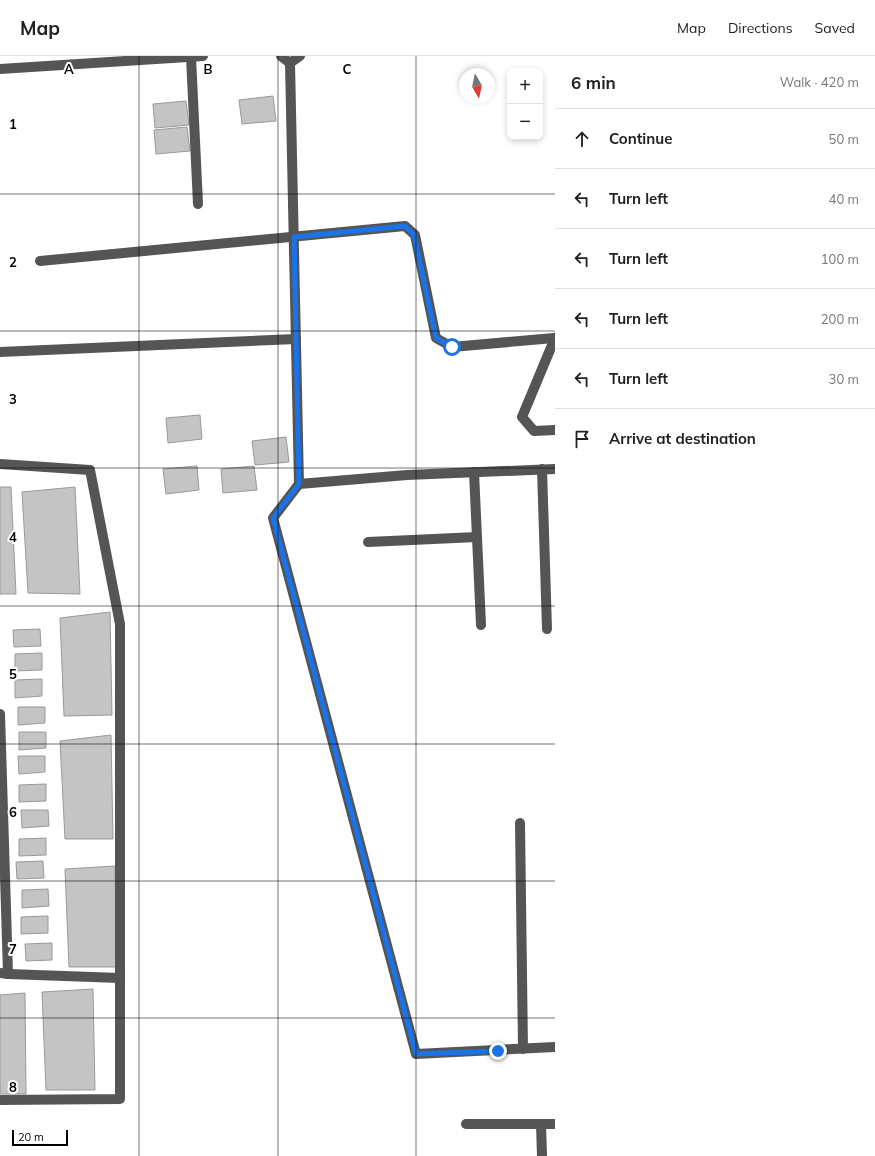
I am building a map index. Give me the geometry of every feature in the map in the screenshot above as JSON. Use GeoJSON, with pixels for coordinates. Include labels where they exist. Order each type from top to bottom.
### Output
{"type":"FeatureCollection","features":[{"type":"Feature","properties":{"kind":"street"},"geometry":{"type":"LineString","coordinates":[[0,69],[203,56]]}},
{"type":"Feature","properties":{"kind":"street"},"geometry":{"type":"LineString","coordinates":[[281,56],[290,62]]}},
{"type":"Feature","properties":{"kind":"street"},"geometry":{"type":"LineString","coordinates":[[290,62],[300,56]]}},
{"type":"Feature","properties":{"kind":"street"},"geometry":{"type":"LineString","coordinates":[[192,57],[198,204]]}},
{"type":"Feature","properties":{"kind":"street"},"geometry":{"type":"LineString","coordinates":[[290,62],[299,484],[273,518],[416,1054],[555,1047]]}},
{"type":"Feature","properties":{"kind":"street"},"geometry":{"type":"LineString","coordinates":[[40,261],[405,226],[414,235],[436,338],[452,347],[554,338],[522,417],[534,431],[555,430]]}},
{"type":"Feature","properties":{"kind":"street"},"geometry":{"type":"LineString","coordinates":[[0,352],[296,339]]}},
{"type":"Feature","properties":{"kind":"street"},"geometry":{"type":"LineString","coordinates":[[0,464],[90,470],[120,624],[120,1099],[0,1100]]}},
{"type":"Feature","properties":{"kind":"street"},"geometry":{"type":"LineString","coordinates":[[542,469],[547,630]]}},
{"type":"Feature","properties":{"kind":"street"},"geometry":{"type":"LineString","coordinates":[[299,484],[407,475],[555,469]]}},
{"type":"Feature","properties":{"kind":"street"},"geometry":{"type":"LineString","coordinates":[[474,472],[481,625]]}},
{"type":"Feature","properties":{"kind":"street"},"geometry":{"type":"LineString","coordinates":[[368,542],[477,537]]}},
{"type":"Feature","properties":{"kind":"street"},"geometry":{"type":"LineString","coordinates":[[0,714],[4,974],[120,978]]}},
{"type":"Feature","properties":{"kind":"street"},"geometry":{"type":"LineString","coordinates":[[520,823],[523,1049]]}},
{"type":"Feature","properties":{"kind":"street"},"geometry":{"type":"LineString","coordinates":[[466,1124],[555,1124]]}},
{"type":"Feature","properties":{"kind":"street"},"geometry":{"type":"LineString","coordinates":[[541,1124],[542,1156]]}},
{"type":"Feature","properties":{"kind":"building"},"geometry":{"type":"Polygon","coordinates":[[[273,96],[276,121],[242,124],[239,100],[273,96]]]}},
{"type":"Feature","properties":{"kind":"building"},"geometry":{"type":"Polygon","coordinates":[[[186,101],[189,125],[155,128],[153,104],[186,101]]]}},
{"type":"Feature","properties":{"kind":"building"},"geometry":{"type":"Polygon","coordinates":[[[187,127],[190,151],[156,154],[154,130],[187,127]]]}},
{"type":"Feature","properties":{"kind":"building"},"geometry":{"type":"Polygon","coordinates":[[[200,415],[202,439],[168,443],[166,418],[200,415]]]}},
{"type":"Feature","properties":{"kind":"building"},"geometry":{"type":"Polygon","coordinates":[[[286,437],[289,462],[255,465],[252,441],[286,437]]]}},
{"type":"Feature","properties":{"kind":"building"},"geometry":{"type":"Polygon","coordinates":[[[197,466],[199,490],[166,494],[163,469],[197,466]]]}},
{"type":"Feature","properties":{"kind":"building"},"geometry":{"type":"Polygon","coordinates":[[[254,466],[257,490],[223,493],[221,469],[254,466]]]}},
{"type":"Feature","properties":{"kind":"building"},"geometry":{"type":"Polygon","coordinates":[[[0,487],[11,487],[16,594],[0,594],[0,487]]]}},
{"type":"Feature","properties":{"kind":"building"},"geometry":{"type":"Polygon","coordinates":[[[75,487],[80,594],[28,593],[22,492],[75,487]]]}},
{"type":"Feature","properties":{"kind":"building"},"geometry":{"type":"Polygon","coordinates":[[[110,612],[112,715],[64,716],[60,618],[110,612]]]}},
{"type":"Feature","properties":{"kind":"building"},"geometry":{"type":"Polygon","coordinates":[[[40,629],[41,646],[14,647],[13,630],[40,629]]]}},
{"type":"Feature","properties":{"kind":"building"},"geometry":{"type":"Polygon","coordinates":[[[42,653],[42,670],[15,671],[15,654],[42,653]]]}},
{"type":"Feature","properties":{"kind":"building"},"geometry":{"type":"Polygon","coordinates":[[[42,679],[42,696],[15,698],[15,680],[42,679]]]}},
{"type":"Feature","properties":{"kind":"building"},"geometry":{"type":"Polygon","coordinates":[[[18,707],[45,707],[45,723],[18,725],[18,707]]]}},
{"type":"Feature","properties":{"kind":"building"},"geometry":{"type":"Polygon","coordinates":[[[19,732],[46,732],[46,748],[19,750],[19,732]]]}},
{"type":"Feature","properties":{"kind":"building"},"geometry":{"type":"Polygon","coordinates":[[[111,735],[113,839],[65,839],[60,741],[111,735]]]}},
{"type":"Feature","properties":{"kind":"building"},"geometry":{"type":"Polygon","coordinates":[[[18,756],[45,756],[45,772],[19,774],[18,756]]]}},
{"type":"Feature","properties":{"kind":"building"},"geometry":{"type":"Polygon","coordinates":[[[46,784],[46,801],[19,802],[19,785],[46,784]]]}},
{"type":"Feature","properties":{"kind":"building"},"geometry":{"type":"Polygon","coordinates":[[[21,810],[48,810],[49,826],[22,828],[21,810]]]}},
{"type":"Feature","properties":{"kind":"building"},"geometry":{"type":"Polygon","coordinates":[[[46,838],[46,855],[19,856],[19,839],[46,838]]]}},
{"type":"Feature","properties":{"kind":"building"},"geometry":{"type":"Polygon","coordinates":[[[43,861],[44,878],[17,879],[16,862],[43,861]]]}},
{"type":"Feature","properties":{"kind":"building"},"geometry":{"type":"Polygon","coordinates":[[[115,866],[117,967],[69,967],[65,869],[115,866]]]}},
{"type":"Feature","properties":{"kind":"building"},"geometry":{"type":"Polygon","coordinates":[[[48,889],[49,906],[22,908],[22,890],[48,889]]]}},
{"type":"Feature","properties":{"kind":"building"},"geometry":{"type":"Polygon","coordinates":[[[48,916],[48,933],[21,934],[21,917],[48,916]]]}},
{"type":"Feature","properties":{"kind":"building"},"geometry":{"type":"Polygon","coordinates":[[[52,943],[52,960],[26,961],[25,944],[52,943]]]}},
{"type":"Feature","properties":{"kind":"building"},"geometry":{"type":"Polygon","coordinates":[[[93,989],[95,1090],[46,1090],[42,992],[93,989]]]}},
{"type":"Feature","properties":{"kind":"building"},"geometry":{"type":"Polygon","coordinates":[[[25,993],[26,1094],[0,1094],[0,995],[25,993]]]}},
{"type":"Feature","properties":{"kind":"route"},"geometry":{"type":"LineString","coordinates":[[452,347],[436,338],[414,235],[405,226],[294,237],[299,484],[273,518],[416,1054],[498,1051]]}}]}
